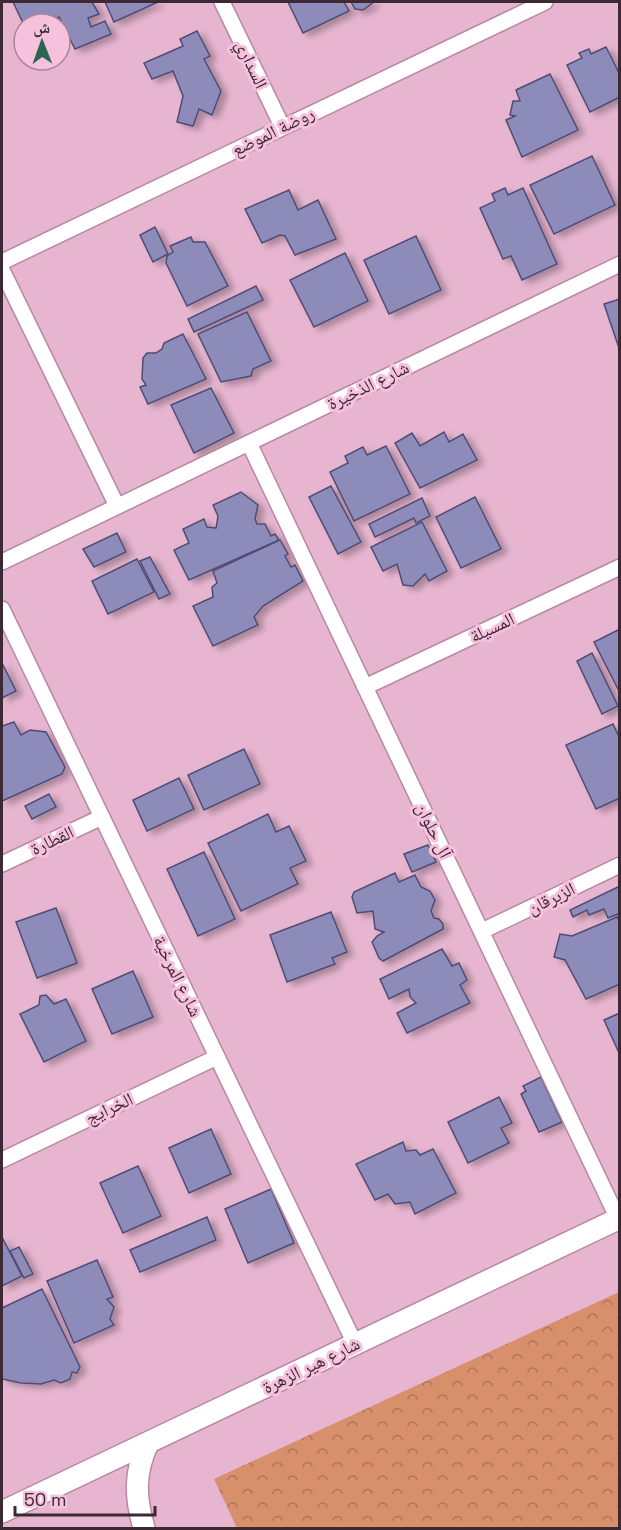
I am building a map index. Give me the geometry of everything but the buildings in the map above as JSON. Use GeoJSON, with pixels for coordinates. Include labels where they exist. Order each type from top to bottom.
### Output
{"type":"FeatureCollection","features":[{"type":"Feature","properties":{"kind":"street","name":"السداري"},"geometry":{"type":"LineString","coordinates":[[222,2],[282,126]]}},
{"type":"Feature","properties":{"kind":"street","name":"روضة الموضع"},"geometry":{"type":"LineString","coordinates":[[2,262],[545,2]]}},
{"type":"Feature","properties":{"kind":"street","name":"شارع الذخيرة"},"geometry":{"type":"LineString","coordinates":[[2,562],[620,264]]}},
{"type":"Feature","properties":{"kind":"street"},"geometry":{"type":"LineString","coordinates":[[2,270],[117,506]]}},
{"type":"Feature","properties":{"kind":"street","name":"آل حلوان"},"geometry":{"type":"LineString","coordinates":[[249,443],[619,1218]]}},
{"type":"Feature","properties":{"kind":"street","name":"المسيلة"},"geometry":{"type":"LineString","coordinates":[[365,687],[620,567]]}},
{"type":"Feature","properties":{"kind":"street","name":"شارع المرخية"},"geometry":{"type":"LineString","coordinates":[[2,609],[355,1344]]}},
{"type":"Feature","properties":{"kind":"street","name":"القطارة"},"geometry":{"type":"LineString","coordinates":[[2,864],[102,817]]}},
{"type":"Feature","properties":{"kind":"street","name":"الزبرقان"},"geometry":{"type":"LineString","coordinates":[[482,931],[620,865]]}},
{"type":"Feature","properties":{"kind":"street","name":"الخرايج"},"geometry":{"type":"LineString","coordinates":[[2,1160],[217,1057]]}},
{"type":"Feature","properties":{"kind":"street","name":"شارع هير الزهرة"},"geometry":{"type":"LineString","coordinates":[[2,1512],[619,1218]]}},
{"type":"Feature","properties":{"kind":"street"},"geometry":{"type":"LineString","coordinates":[[144,1528],[136,1497],[136,1481],[140,1461],[148,1443]]}},
{"type":"Feature","properties":{"kind":"street"},"geometry":{"type":"LineString","coordinates":[[108,1461],[122,1477],[135,1528]]}},
{"type":"Feature","properties":{"kind":"green space"},"geometry":{"type":"Polygon","coordinates":[[[619,1292],[619,1528],[237,1528],[214,1479],[619,1292]]]}}]}
